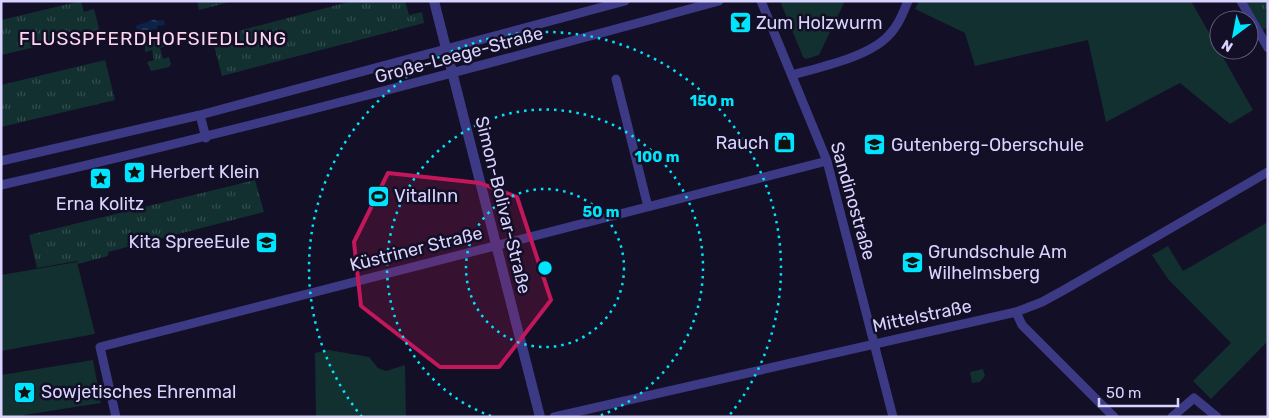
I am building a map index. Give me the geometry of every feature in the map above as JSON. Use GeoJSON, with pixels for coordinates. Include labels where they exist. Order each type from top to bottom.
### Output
{"type":"FeatureCollection","features":[{"type":"Feature","properties":{"kind":"street","name":"Simon-Bolivar-Straße"},"geometry":{"type":"LineString","coordinates":[[434,1],[540,417]]}},
{"type":"Feature","properties":{"kind":"street","name":"Große-Leege-Straße"},"geometry":{"type":"LineString","coordinates":[[1,161],[200,115],[625,1]]}},
{"type":"Feature","properties":{"kind":"street","name":"Große-Leege-Straße"},"geometry":{"type":"LineString","coordinates":[[1,185],[206,138],[453,74],[719,1]]}},
{"type":"Feature","properties":{"kind":"street","name":"Sandinostraße"},"geometry":{"type":"LineString","coordinates":[[761,1],[827,161],[893,417]]}},
{"type":"Feature","properties":{"kind":"street"},"geometry":{"type":"LineString","coordinates":[[792,75],[863,53],[878,46],[890,35],[908,1]]}},
{"type":"Feature","properties":{"kind":"street"},"geometry":{"type":"LineString","coordinates":[[1241,1],[1268,48]]}},
{"type":"Feature","properties":{"kind":"street"},"geometry":{"type":"LineString","coordinates":[[616,79],[648,207]]}},
{"type":"Feature","properties":{"kind":"street"},"geometry":{"type":"LineString","coordinates":[[200,115],[206,138]]}},
{"type":"Feature","properties":{"kind":"street","name":"Küstriner Straße"},"geometry":{"type":"LineString","coordinates":[[116,417],[100,347],[827,161]]}},
{"type":"Feature","properties":{"kind":"street","name":"Mittelstraße"},"geometry":{"type":"LineString","coordinates":[[554,417],[1016,312],[1042,302],[1064,290],[1268,172]]}},
{"type":"Feature","properties":{"kind":"street"},"geometry":{"type":"LineString","coordinates":[[1016,312],[1022,325],[1114,417]]}},
{"type":"Feature","properties":{"kind":"street"},"geometry":{"type":"LineString","coordinates":[[1172,417],[1194,398],[1217,417]]}},
{"type":"Feature","properties":{"kind":"highlighted area"},"geometry":{"type":"Polygon","coordinates":[[[388,173],[480,183],[517,197],[551,300],[499,367],[440,367],[361,306],[354,242],[388,173]]]}},
{"type":"Feature","properties":{"kind":"green space"},"geometry":{"type":"Polygon","coordinates":[[[81,1],[84,12],[94,9],[100,32],[1,55],[1,20],[81,1]]]}},
{"type":"Feature","properties":{"kind":"green space"},"geometry":{"type":"Polygon","coordinates":[[[197,1],[233,1],[199,10],[197,1]]]}},
{"type":"Feature","properties":{"kind":"green space"},"geometry":{"type":"Polygon","coordinates":[[[352,1],[405,1],[409,15],[422,12],[424,23],[222,76],[212,38],[352,1]]]}},
{"type":"Feature","properties":{"kind":"green space"},"geometry":{"type":"Polygon","coordinates":[[[780,1],[845,1],[819,55],[806,59],[803,57],[780,1]]]}},
{"type":"Feature","properties":{"kind":"green space"},"geometry":{"type":"Polygon","coordinates":[[[919,1],[1191,1],[1209,33],[1209,60],[1225,60],[1253,110],[1230,124],[1180,83],[1106,122],[1088,40],[975,66],[965,33],[915,9],[919,1]]]}},
{"type":"Feature","properties":{"kind":"green space"},"geometry":{"type":"Polygon","coordinates":[[[1250,1],[1268,1],[1268,27],[1263,30],[1259,23],[1259,10],[1251,10],[1247,3],[1250,1]]]}},
{"type":"Feature","properties":{"kind":"green space"},"geometry":{"type":"Polygon","coordinates":[[[164,39],[167,46],[160,48],[163,59],[169,57],[171,64],[169,67],[151,71],[147,62],[154,60],[152,50],[145,52],[145,44],[164,39]]]}},
{"type":"Feature","properties":{"kind":"green space"},"geometry":{"type":"Polygon","coordinates":[[[105,60],[115,100],[1,127],[1,85],[105,60]]]}},
{"type":"Feature","properties":{"kind":"green space"},"geometry":{"type":"Polygon","coordinates":[[[255,180],[264,212],[108,252],[108,256],[78,264],[77,261],[37,268],[29,235],[255,180]]]}},
{"type":"Feature","properties":{"kind":"green space"},"geometry":{"type":"Polygon","coordinates":[[[1268,222],[1268,341],[1211,399],[1193,381],[1231,343],[1168,279],[1152,255],[1168,246],[1183,271],[1268,222]]]}},
{"type":"Feature","properties":{"kind":"green space"},"geometry":{"type":"Polygon","coordinates":[[[77,262],[95,334],[1,351],[1,275],[77,262]]]}},
{"type":"Feature","properties":{"kind":"green space"},"geometry":{"type":"Polygon","coordinates":[[[329,350],[369,357],[378,368],[386,371],[405,365],[406,417],[316,417],[315,353],[329,350]]]}},
{"type":"Feature","properties":{"kind":"green space"},"geometry":{"type":"Polygon","coordinates":[[[93,360],[101,403],[24,415],[24,417],[1,417],[1,375],[93,360]]]}},
{"type":"Feature","properties":{"kind":"green space"},"geometry":{"type":"Polygon","coordinates":[[[983,369],[985,376],[980,382],[972,383],[970,372],[983,369]]]}},
{"type":"Feature","properties":{"kind":"water"},"geometry":{"type":"Polygon","coordinates":[[[155,19],[156,21],[164,20],[165,25],[157,26],[157,29],[137,31],[136,26],[155,19]]]}},
{"type":"Feature","properties":{"kind":"place","name":"Zum Holzwurm"},"geometry":{"type":"Point","coordinates":[740,23]}},
{"type":"Feature","properties":{"kind":"place","name":"Rauch"},"geometry":{"type":"Point","coordinates":[785,143]}},
{"type":"Feature","properties":{"kind":"place","name":"Gutenberg-Oberschule"},"geometry":{"type":"Point","coordinates":[875,145]}},
{"type":"Feature","properties":{"kind":"place","name":"Herbert Klein"},"geometry":{"type":"Point","coordinates":[134,172]}},
{"type":"Feature","properties":{"kind":"place","name":"Erna Kolitz"},"geometry":{"type":"Point","coordinates":[100,179]}},
{"type":"Feature","properties":{"kind":"place","name":"VitalInn"},"geometry":{"type":"Point","coordinates":[378,196]}},
{"type":"Feature","properties":{"kind":"place","name":"Kita SpreeEule"},"geometry":{"type":"Point","coordinates":[266,242]}},
{"type":"Feature","properties":{"kind":"place","name":"Grundschule Am Wilhelmsberg"},"geometry":{"type":"Point","coordinates":[912,262]}},
{"type":"Feature","properties":{"kind":"place","name":"Sowjetisches Ehrenmal"},"geometry":{"type":"Point","coordinates":[25,392]}},
{"type":"Feature","properties":{"kind":"district","name":"FLUSSPFERDHOFSIEDLUNG"},"geometry":{"type":"Point","coordinates":[153,38]}}]}
